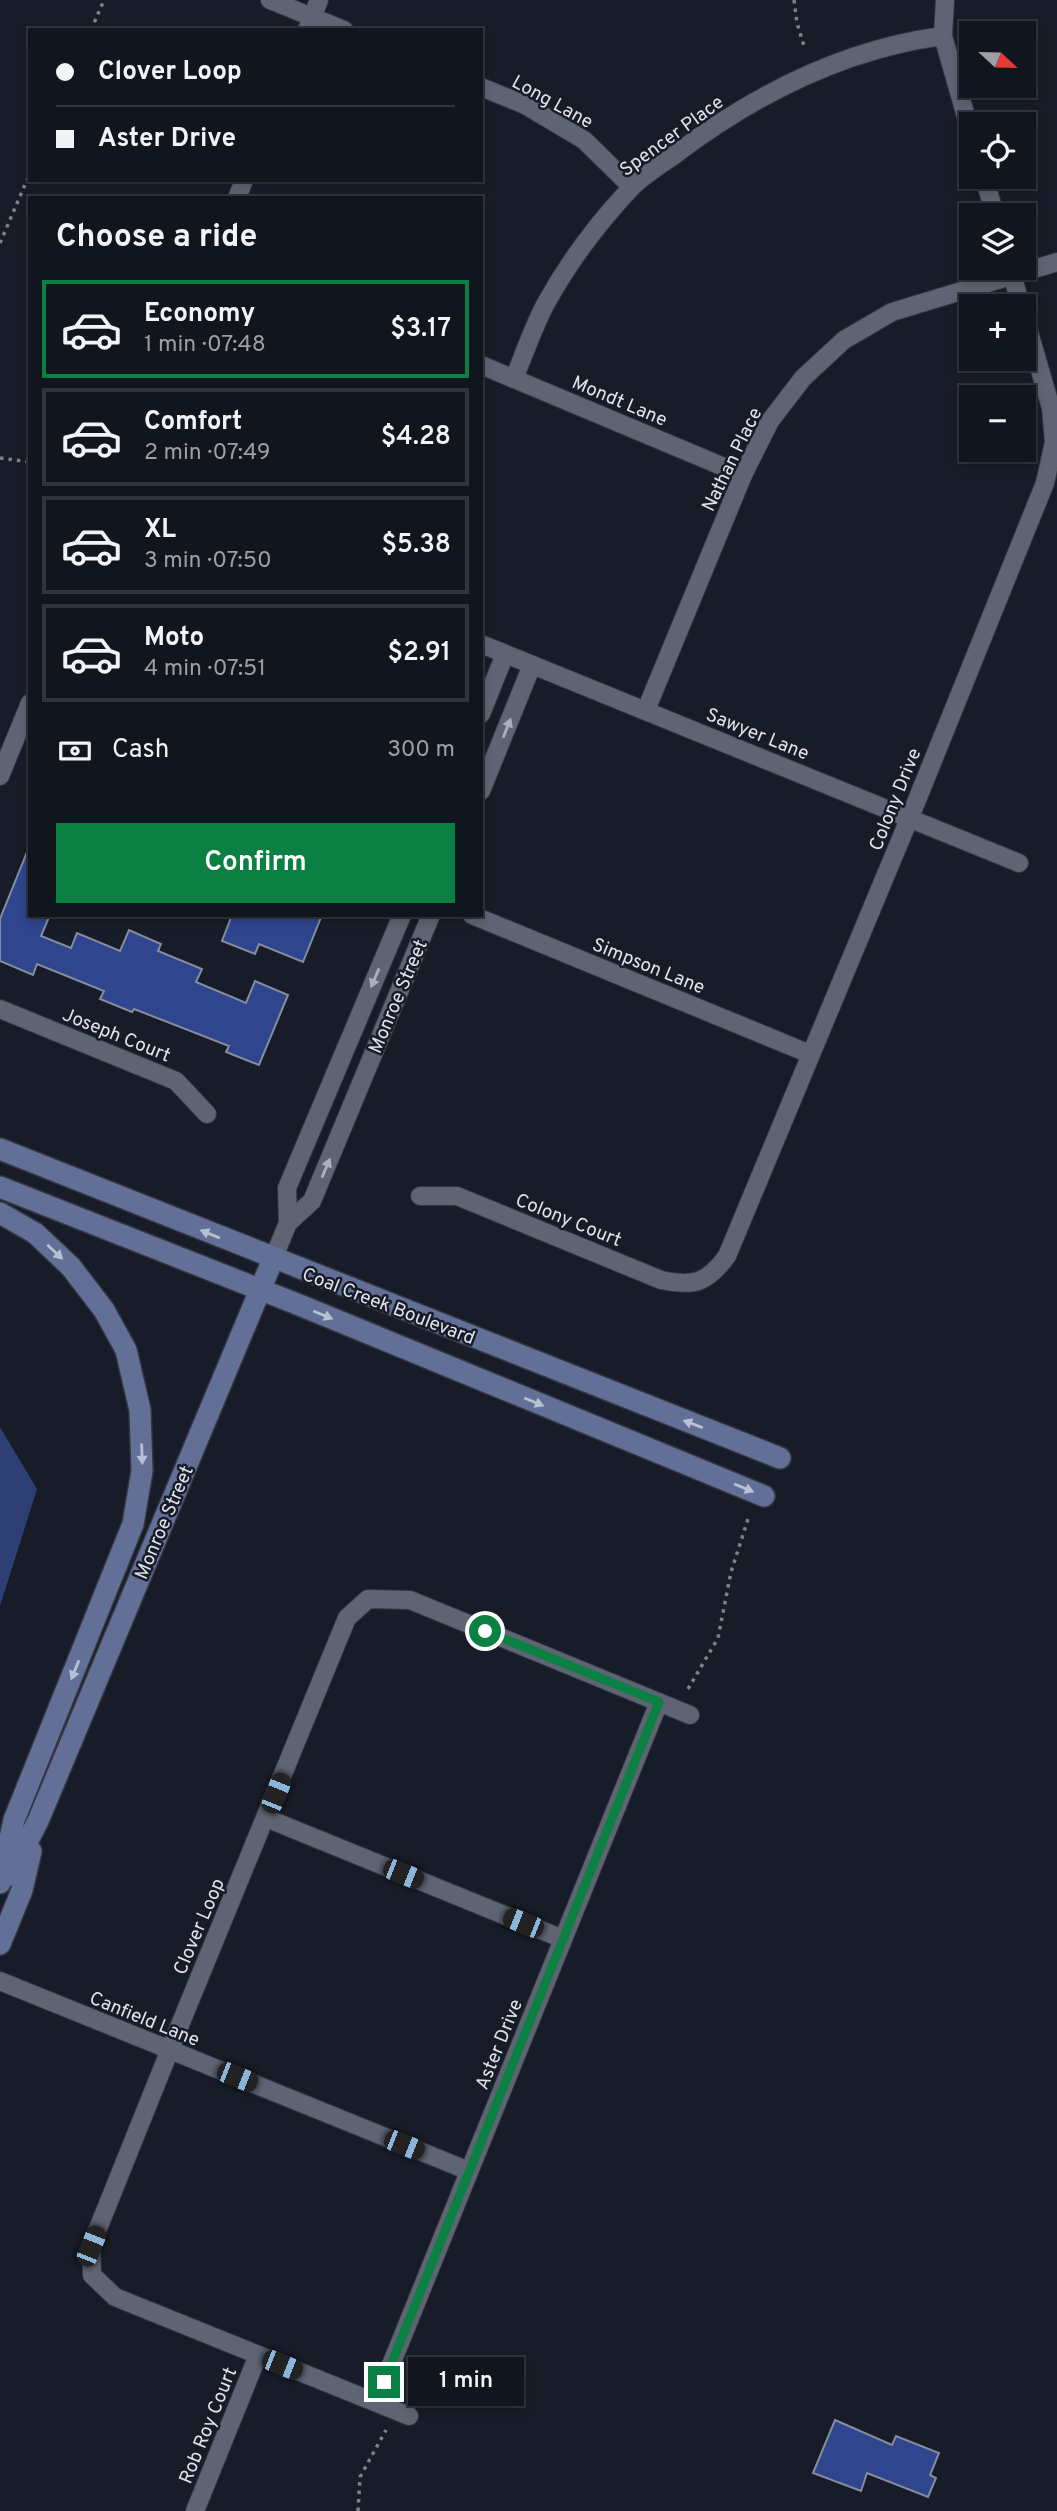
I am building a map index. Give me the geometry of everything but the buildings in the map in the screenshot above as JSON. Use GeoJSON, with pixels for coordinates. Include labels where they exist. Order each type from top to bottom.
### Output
{"type":"FeatureCollection","features":[{"type":"Feature","properties":{"kind":"main road","name":"Coal Creek Boulevard"},"geometry":{"type":"LineString","coordinates":[[0,1149],[780,1458]]}},
{"type":"Feature","properties":{"kind":"main road","name":"Coal Creek Boulevard"},"geometry":{"type":"LineString","coordinates":[[0,1186],[764,1496]]}},
{"type":"Feature","properties":{"kind":"main road"},"geometry":{"type":"LineString","coordinates":[[0,1213],[34,1233],[71,1267],[110,1320],[126,1350],[140,1410],[142,1471],[133,1524],[14,1820],[0,1883]]}},
{"type":"Feature","properties":{"kind":"main road","name":"Monroe Street"},"geometry":{"type":"LineString","coordinates":[[0,1894],[38,1821],[273,1259]]}},
{"type":"Feature","properties":{"kind":"main road","name":"Monroe Street"},"geometry":{"type":"LineString","coordinates":[[0,1944],[22,1890],[38,1821]]}},
{"type":"Feature","properties":{"kind":"street"},"geometry":{"type":"LineString","coordinates":[[270,0],[339,28]]}},
{"type":"Feature","properties":{"kind":"street"},"geometry":{"type":"LineString","coordinates":[[945,0],[943,36],[965,112]]}},
{"type":"Feature","properties":{"kind":"street","name":"Spencer Place"},"geometry":{"type":"LineString","coordinates":[[514,379],[544,306],[577,254],[632,187],[702,134],[772,90],[830,65],[891,46],[943,36]]}},
{"type":"Feature","properties":{"kind":"street","name":"Long Lane"},"geometry":{"type":"LineString","coordinates":[[483,88],[525,105],[584,140],[632,187]]}},
{"type":"Feature","properties":{"kind":"street","name":"Nathan Place"},"geometry":{"type":"LineString","coordinates":[[1036,266],[1057,262]]}},
{"type":"Feature","properties":{"kind":"street","name":"Nathan Place"},"geometry":{"type":"LineString","coordinates":[[646,710],[743,475],[770,421],[803,379],[844,340],[892,312],[985,280]]}},
{"type":"Feature","properties":{"kind":"street","name":"Colony Drive"},"geometry":{"type":"LineString","coordinates":[[701,1282],[715,1272],[727,1256],[1045,483],[1054,442],[1051,408],[1036,356]]}},
{"type":"Feature","properties":{"kind":"street","name":"Mondt Lane"},"geometry":{"type":"LineString","coordinates":[[483,366],[743,475]]}},
{"type":"Feature","properties":{"kind":"street","name":"Sawyer Lane"},"geometry":{"type":"LineString","coordinates":[[483,645],[1019,863]]}},
{"type":"Feature","properties":{"kind":"street"},"geometry":{"type":"LineString","coordinates":[[483,710],[505,653]]}},
{"type":"Feature","properties":{"kind":"street"},"geometry":{"type":"LineString","coordinates":[[483,786],[532,665]]}},
{"type":"Feature","properties":{"kind":"street"},"geometry":{"type":"LineString","coordinates":[[0,776],[24,733],[28,713]]}},
{"type":"Feature","properties":{"kind":"street","name":"Monroe Street"},"geometry":{"type":"LineString","coordinates":[[288,1223],[286,1188],[400,917]]}},
{"type":"Feature","properties":{"kind":"street","name":"Monroe Street"},"geometry":{"type":"LineString","coordinates":[[273,1259],[288,1223],[312,1201],[430,917]]}},
{"type":"Feature","properties":{"kind":"street","name":"Simpson Lane"},"geometry":{"type":"LineString","coordinates":[[477,917],[810,1054]]}},
{"type":"Feature","properties":{"kind":"street","name":"Joseph Court"},"geometry":{"type":"LineString","coordinates":[[0,1009],[176,1081],[207,1114]]}},
{"type":"Feature","properties":{"kind":"street","name":"Colony Court"},"geometry":{"type":"LineString","coordinates":[[420,1196],[457,1196],[661,1280],[681,1284],[701,1282]]}},
{"type":"Feature","properties":{"kind":"street","name":"Clover Loop"},"geometry":{"type":"LineString","coordinates":[[409,2416],[115,2297],[92,2276],[91,2246],[169,2050],[348,1618],[368,1599],[410,1600],[690,1715]]}},
{"type":"Feature","properties":{"kind":"street","name":"Aster Drive"},"geometry":{"type":"LineString","coordinates":[[376,2402],[659,1702]]}},
{"type":"Feature","properties":{"kind":"street"},"geometry":{"type":"LineString","coordinates":[[266,1818],[563,1939]]}},
{"type":"Feature","properties":{"kind":"street","name":"Canfield Lane"},"geometry":{"type":"LineString","coordinates":[[0,1981],[469,2171]]}},
{"type":"Feature","properties":{"kind":"street","name":"Rob Roy Court"},"geometry":{"type":"LineString","coordinates":[[195,2511],[258,2355]]}},
{"type":"Feature","properties":{"kind":"path"},"geometry":{"type":"LineString","coordinates":[[92,28],[104,0]]}},
{"type":"Feature","properties":{"kind":"path"},"geometry":{"type":"LineString","coordinates":[[794,0],[804,46]]}},
{"type":"Feature","properties":{"kind":"path"},"geometry":{"type":"LineString","coordinates":[[0,243],[28,178]]}},
{"type":"Feature","properties":{"kind":"path"},"geometry":{"type":"LineString","coordinates":[[0,458],[28,462]]}},
{"type":"Feature","properties":{"kind":"path"},"geometry":{"type":"LineString","coordinates":[[688,1689],[718,1638],[732,1572],[748,1519]]}},
{"type":"Feature","properties":{"kind":"path"},"geometry":{"type":"LineString","coordinates":[[358,2511],[363,2469],[378,2448],[386,2430]]}},
{"type":"Feature","properties":{"kind":"shaded area"},"geometry":{"type":"Polygon","coordinates":[[[0,1427],[37,1489],[0,1606],[0,1427]]]}},
{"type":"Feature","properties":{"kind":"route"},"geometry":{"type":"LineString","coordinates":[[384,2382],[659,1702],[485,1631]]}}]}
